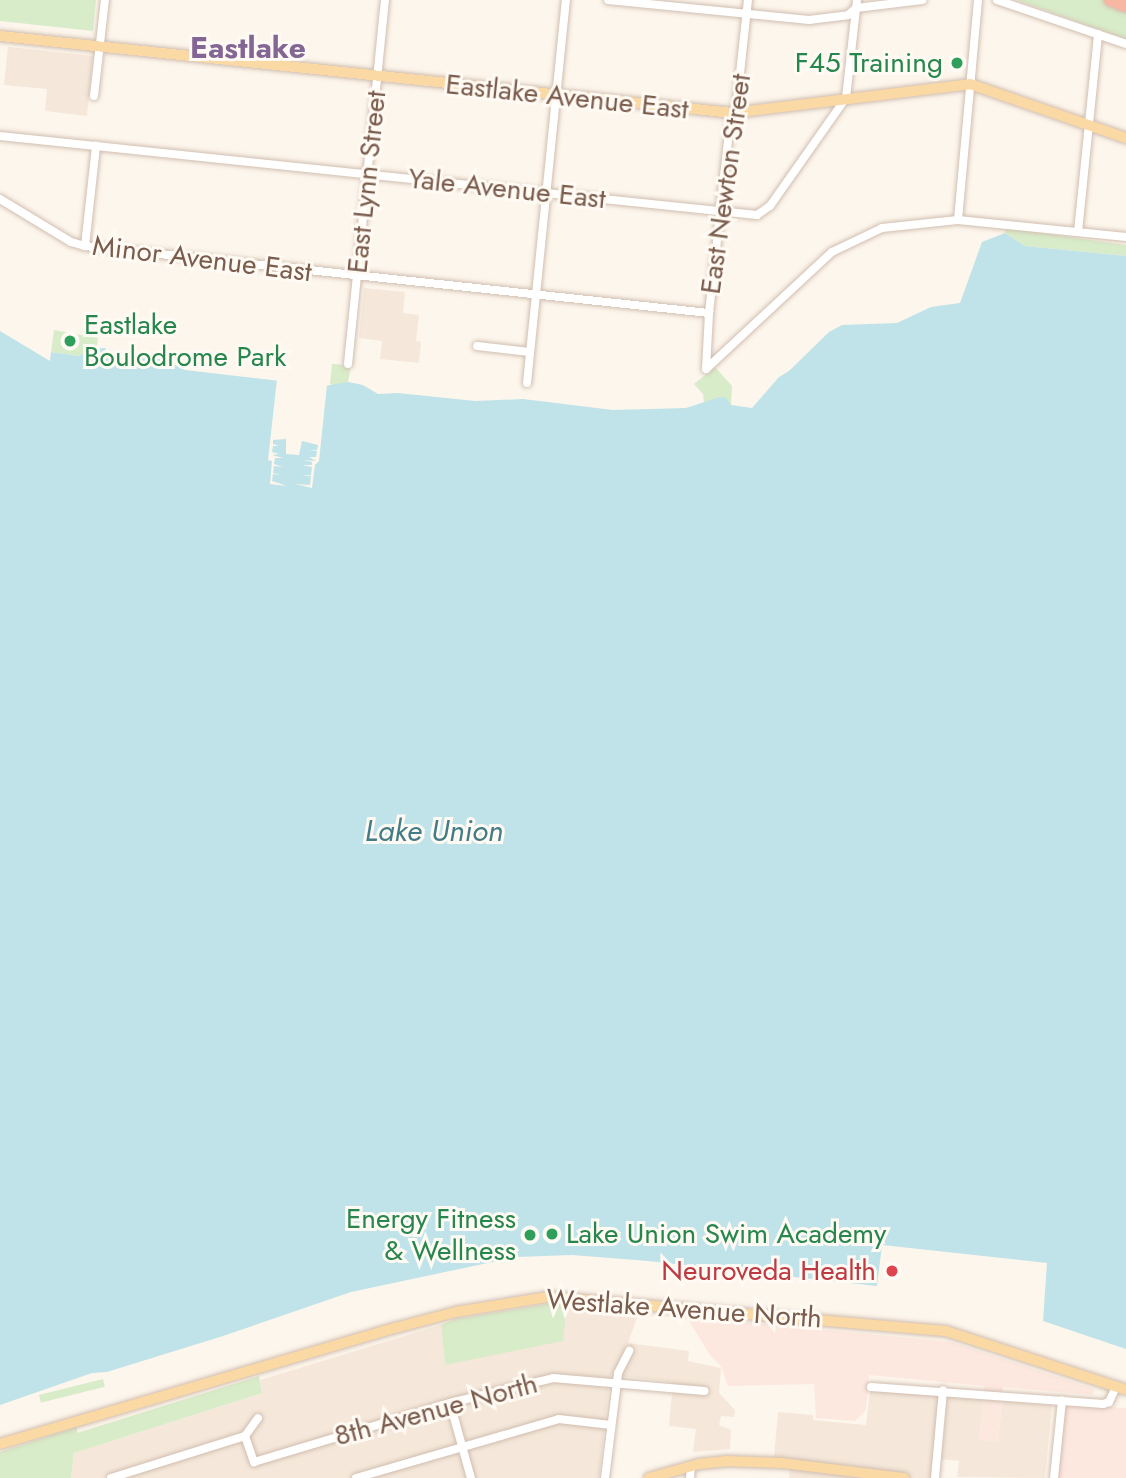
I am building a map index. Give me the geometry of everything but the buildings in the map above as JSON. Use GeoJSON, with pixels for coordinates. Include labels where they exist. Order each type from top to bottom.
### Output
{"type":"FeatureCollection","features":[{"type":"Feature","properties":{"kind":"highway"},"geometry":{"type":"LineString","coordinates":[[1111,0],[1126,6]]}},
{"type":"Feature","properties":{"kind":"main road","name":"Eastlake Avenue East"},"geometry":{"type":"LineString","coordinates":[[0,36],[732,113],[970,84],[1126,138]]}},
{"type":"Feature","properties":{"kind":"main road","name":"Westlake Avenue North"},"geometry":{"type":"LineString","coordinates":[[0,1444],[456,1312],[548,1297],[946,1331],[1121,1389]]}},
{"type":"Feature","properties":{"kind":"main road"},"geometry":{"type":"LineString","coordinates":[[649,1478],[690,1472],[726,1461],[782,1463],[904,1478]]}},
{"type":"Feature","properties":{"kind":"street"},"geometry":{"type":"LineString","coordinates":[[94,96],[105,0]]}},
{"type":"Feature","properties":{"kind":"street","name":"East Lynn Street"},"geometry":{"type":"LineString","coordinates":[[348,364],[385,0]]}},
{"type":"Feature","properties":{"kind":"street"},"geometry":{"type":"LineString","coordinates":[[527,383],[566,0]]}},
{"type":"Feature","properties":{"kind":"street"},"geometry":{"type":"LineString","coordinates":[[608,0],[809,20],[848,15],[857,4]]}},
{"type":"Feature","properties":{"kind":"street","name":"East Newton Street"},"geometry":{"type":"LineString","coordinates":[[748,0],[737,101],[732,113],[720,212],[706,369],[832,252],[882,228],[958,220]]}},
{"type":"Feature","properties":{"kind":"street"},"geometry":{"type":"LineString","coordinates":[[850,0],[857,4],[923,0]]}},
{"type":"Feature","properties":{"kind":"street"},"geometry":{"type":"LineString","coordinates":[[978,0],[958,220],[1126,237]]}},
{"type":"Feature","properties":{"kind":"street"},"geometry":{"type":"LineString","coordinates":[[997,0],[1126,44]]}},
{"type":"Feature","properties":{"kind":"street"},"geometry":{"type":"LineString","coordinates":[[846,98],[857,4]]}},
{"type":"Feature","properties":{"kind":"street"},"geometry":{"type":"LineString","coordinates":[[1078,232],[1098,34]]}},
{"type":"Feature","properties":{"kind":"street","name":"Yale Avenue East"},"geometry":{"type":"LineString","coordinates":[[0,136],[757,215],[764,212],[846,98]]}},
{"type":"Feature","properties":{"kind":"street"},"geometry":{"type":"LineString","coordinates":[[85,246],[96,146]]}},
{"type":"Feature","properties":{"kind":"street","name":"Minor Avenue East"},"geometry":{"type":"LineString","coordinates":[[0,199],[71,242],[85,246],[709,313]]}},
{"type":"Feature","properties":{"kind":"street"},"geometry":{"type":"LineString","coordinates":[[477,346],[530,352]]}},
{"type":"Feature","properties":{"kind":"street"},"geometry":{"type":"LineString","coordinates":[[605,1478],[617,1383],[629,1351]]}},
{"type":"Feature","properties":{"kind":"street","name":"8th Avenue North"},"geometry":{"type":"LineString","coordinates":[[245,1436],[254,1462],[450,1403],[554,1378],[704,1391]]}},
{"type":"Feature","properties":{"kind":"street"},"geometry":{"type":"LineString","coordinates":[[871,1387],[943,1390],[1103,1404],[1109,1402],[1121,1389]]}},
{"type":"Feature","properties":{"kind":"street"},"geometry":{"type":"LineString","coordinates":[[935,1478],[943,1390]]}},
{"type":"Feature","properties":{"kind":"street"},"geometry":{"type":"LineString","coordinates":[[1054,1478],[1062,1400]]}},
{"type":"Feature","properties":{"kind":"street"},"geometry":{"type":"LineString","coordinates":[[450,1403],[471,1478]]}},
{"type":"Feature","properties":{"kind":"street"},"geometry":{"type":"LineString","coordinates":[[111,1478],[245,1436],[258,1418]]}},
{"type":"Feature","properties":{"kind":"street"},"geometry":{"type":"LineString","coordinates":[[356,1478],[559,1419],[611,1425]]}},
{"type":"Feature","properties":{"kind":"shaded area"},"geometry":{"type":"Polygon","coordinates":[[[8,47],[93,56],[87,116],[45,111],[47,89],[4,85],[8,47]]]}},
{"type":"Feature","properties":{"kind":"shaded area"},"geometry":{"type":"Polygon","coordinates":[[[364,288],[405,292],[403,313],[419,315],[416,341],[421,342],[419,363],[380,359],[382,341],[359,338],[364,288]]]}},
{"type":"Feature","properties":{"kind":"shaded area"},"geometry":{"type":"Polygon","coordinates":[[[567,1304],[639,1312],[628,1343],[689,1351],[688,1361],[721,1368],[719,1393],[735,1410],[734,1417],[721,1416],[719,1425],[731,1430],[730,1449],[693,1452],[696,1429],[669,1426],[673,1382],[610,1375],[599,1478],[71,1478],[74,1453],[262,1393],[260,1380],[441,1325],[445,1364],[562,1341],[567,1304]]]}},
{"type":"Feature","properties":{"kind":"shaded area"},"geometry":{"type":"Polygon","coordinates":[[[687,1317],[951,1342],[1094,1389],[1093,1395],[1003,1387],[998,1442],[979,1440],[984,1386],[869,1375],[866,1410],[855,1421],[816,1418],[814,1384],[728,1386],[721,1366],[709,1354],[687,1317]]]}},
{"type":"Feature","properties":{"kind":"shaded area"},"geometry":{"type":"Polygon","coordinates":[[[870,1390],[939,1396],[931,1478],[789,1478],[791,1459],[774,1457],[778,1412],[813,1415],[813,1420],[866,1425],[870,1390]]]}},
{"type":"Feature","properties":{"kind":"shaded area"},"geometry":{"type":"Polygon","coordinates":[[[948,1395],[983,1398],[998,1442],[1002,1400],[1052,1405],[1045,1478],[957,1477],[959,1461],[941,1459],[948,1395]]]}},
{"type":"Feature","properties":{"kind":"shaded area"},"geometry":{"type":"Polygon","coordinates":[[[1065,1404],[1126,1408],[1126,1478],[1057,1478],[1065,1404]]]}},
{"type":"Feature","properties":{"kind":"green space"},"geometry":{"type":"Polygon","coordinates":[[[0,0],[96,0],[93,31],[0,21],[0,0]]]}},
{"type":"Feature","properties":{"kind":"green space"},"geometry":{"type":"Polygon","coordinates":[[[1016,0],[1126,0],[1126,39],[1016,0]]]}},
{"type":"Feature","properties":{"kind":"green space"},"geometry":{"type":"Polygon","coordinates":[[[1005,228],[1126,245],[1126,256],[1025,246],[1005,233],[1005,228]]]}},
{"type":"Feature","properties":{"kind":"green space"},"geometry":{"type":"Polygon","coordinates":[[[54,330],[98,338],[97,348],[89,349],[79,356],[51,352],[54,330]]]}},
{"type":"Feature","properties":{"kind":"green space"},"geometry":{"type":"Polygon","coordinates":[[[332,364],[351,365],[348,382],[336,386],[330,384],[332,364]]]}},
{"type":"Feature","properties":{"kind":"green space"},"geometry":{"type":"Polygon","coordinates":[[[715,367],[732,386],[731,405],[725,398],[704,403],[703,394],[694,384],[715,367]]]}},
{"type":"Feature","properties":{"kind":"green space"},"geometry":{"type":"Polygon","coordinates":[[[547,1304],[567,1304],[563,1341],[445,1365],[441,1325],[455,1319],[547,1304]]]}},
{"type":"Feature","properties":{"kind":"green space"},"geometry":{"type":"Polygon","coordinates":[[[259,1376],[262,1393],[74,1453],[71,1478],[0,1478],[0,1452],[77,1427],[77,1433],[259,1376]]]}},
{"type":"Feature","properties":{"kind":"green space"},"geometry":{"type":"Polygon","coordinates":[[[103,1379],[105,1387],[41,1403],[39,1395],[103,1379]]]}},
{"type":"Feature","properties":{"kind":"water","name":"Lake Union"},"geometry":{"type":"Polygon","coordinates":[[[1005,233],[1025,246],[1126,256],[1126,1349],[1043,1321],[1047,1263],[882,1245],[877,1286],[648,1261],[572,1255],[516,1257],[351,1292],[223,1336],[107,1372],[92,1373],[0,1405],[0,331],[50,361],[51,352],[79,356],[89,349],[105,348],[107,352],[166,360],[185,370],[324,386],[348,382],[363,385],[378,394],[398,393],[475,401],[523,399],[613,410],[686,408],[720,397],[726,398],[731,405],[752,408],[779,377],[789,371],[829,332],[842,325],[897,323],[931,307],[960,303],[982,242],[1005,233]]]}},
{"type":"Feature","properties":{"kind":"pier"},"geometry":{"type":"Polygon","coordinates":[[[277,379],[327,385],[319,461],[315,465],[312,488],[295,484],[310,485],[311,476],[301,475],[311,475],[312,467],[302,465],[312,465],[312,462],[303,460],[316,461],[309,457],[316,457],[317,451],[309,450],[317,450],[318,445],[302,441],[299,455],[286,454],[286,439],[273,440],[273,444],[279,446],[273,446],[272,452],[279,454],[272,455],[283,458],[275,458],[274,464],[283,467],[274,466],[273,473],[281,475],[273,474],[272,481],[287,486],[270,484],[272,461],[268,460],[277,379]]]}},
{"type":"Feature","properties":{"kind":"place","name":"F45 Training"},"geometry":{"type":"Point","coordinates":[957,63]}},
{"type":"Feature","properties":{"kind":"place","name":"Eastlake Boulodrome Park"},"geometry":{"type":"Point","coordinates":[70,341]}},
{"type":"Feature","properties":{"kind":"place","name":"Lake Union Swim Academy"},"geometry":{"type":"Point","coordinates":[552,1234]}},
{"type":"Feature","properties":{"kind":"place","name":"Energy Fitness & Wellness"},"geometry":{"type":"Point","coordinates":[530,1235]}},
{"type":"Feature","properties":{"kind":"place","name":"Neuroveda Health"},"geometry":{"type":"Point","coordinates":[892,1271]}},
{"type":"Feature","properties":{"kind":"district","name":"Eastlake"},"geometry":{"type":"Point","coordinates":[248,48]}}]}
